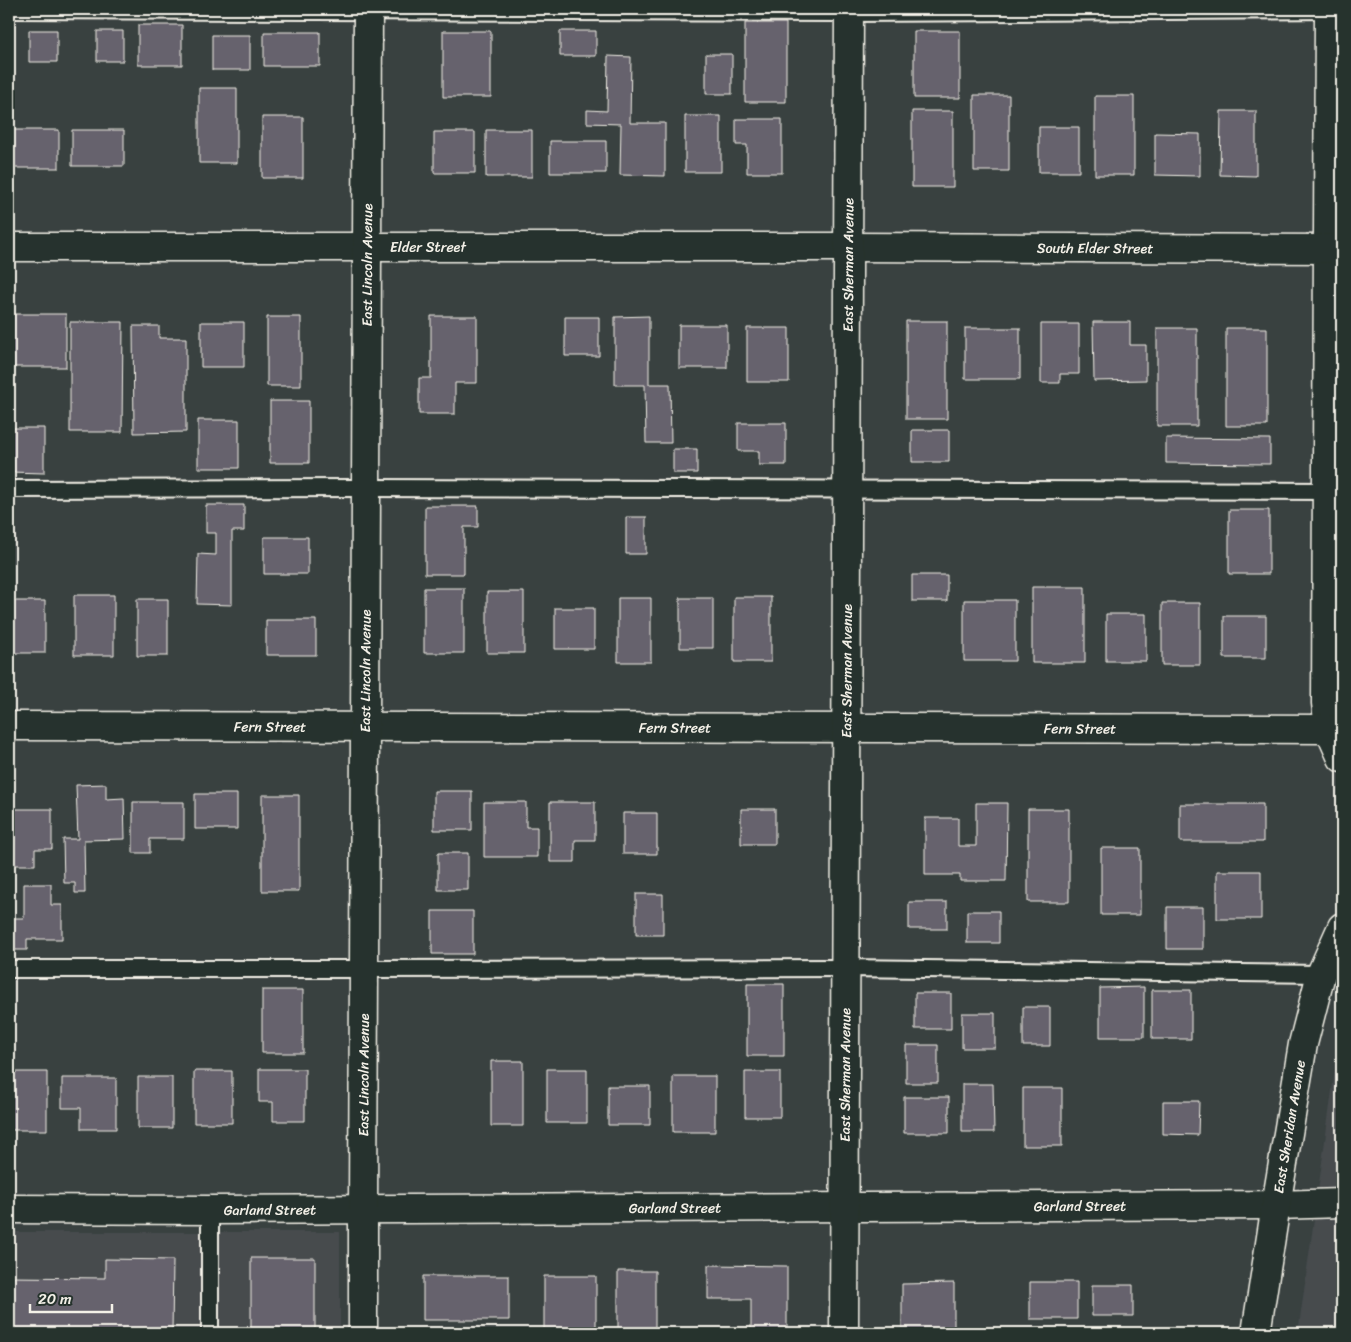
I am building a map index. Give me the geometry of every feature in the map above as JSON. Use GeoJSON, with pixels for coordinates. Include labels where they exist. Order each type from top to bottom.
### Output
{"type":"FeatureCollection","features":[{"type":"Feature","properties":{"kind":"street","name":"East Lincoln Avenue"},"geometry":{"type":"LineString","coordinates":[[363,1333],[368,10]]}},
{"type":"Feature","properties":{"kind":"street"},"geometry":{"type":"LineString","coordinates":[[1334,10],[1335,491],[1326,703],[1336,727],[1342,758]]}},
{"type":"Feature","properties":{"kind":"street","name":"East Sherman Avenue"},"geometry":{"type":"LineString","coordinates":[[844,1333],[849,11]]}},
{"type":"Feature","properties":{"kind":"street","name":"Elder Street"},"geometry":{"type":"LineString","coordinates":[[9,247],[848,247]]}},
{"type":"Feature","properties":{"kind":"street","name":"South Elder Street"},"geometry":{"type":"LineString","coordinates":[[848,247],[1335,249]]}},
{"type":"Feature","properties":{"kind":"street","name":"Fern Street"},"geometry":{"type":"LineString","coordinates":[[9,726],[1336,727]]}},
{"type":"Feature","properties":{"kind":"street","name":"East Sheridan Avenue"},"geometry":{"type":"LineString","coordinates":[[1256,1333],[1302,1044],[1320,974],[1342,927]]}},
{"type":"Feature","properties":{"kind":"street","name":"Garland Street"},"geometry":{"type":"LineString","coordinates":[[9,1209],[210,1210],[1276,1205],[1342,1203]]}},
{"type":"Feature","properties":{"kind":"lane"},"geometry":{"type":"LineString","coordinates":[[9,10],[1334,10]]}},
{"type":"Feature","properties":{"kind":"lane"},"geometry":{"type":"LineString","coordinates":[[9,489],[366,488],[1335,491]]}},
{"type":"Feature","properties":{"kind":"lane"},"geometry":{"type":"LineString","coordinates":[[9,968],[845,968],[1320,974]]}},
{"type":"Feature","properties":{"kind":"lane"},"geometry":{"type":"LineString","coordinates":[[210,1210],[210,1333]]}},
{"type":"Feature","properties":{"kind":"shaded area"},"geometry":{"type":"Polygon","coordinates":[[[1342,1020],[1342,1333],[1298,1333],[1342,1020]]]}},
{"type":"Feature","properties":{"kind":"shaded area"},"geometry":{"type":"Polygon","coordinates":[[[9,1232],[340,1232],[340,1333],[9,1333],[9,1232]]]}},
{"type":"Feature","properties":{"kind":"building"},"geometry":{"type":"Polygon","coordinates":[[[745,23],[786,23],[786,102],[745,102],[745,23]]]}},
{"type":"Feature","properties":{"kind":"building"},"geometry":{"type":"Polygon","coordinates":[[[138,25],[182,25],[182,65],[138,65],[138,25]]]}},
{"type":"Feature","properties":{"kind":"building"},"geometry":{"type":"Polygon","coordinates":[[[29,30],[57,30],[57,62],[29,62],[29,30]]]}},
{"type":"Feature","properties":{"kind":"building"},"geometry":{"type":"Polygon","coordinates":[[[97,31],[123,31],[123,61],[97,61],[97,31]]]}},
{"type":"Feature","properties":{"kind":"building"},"geometry":{"type":"Polygon","coordinates":[[[443,31],[491,31],[491,97],[443,97],[443,31]]]}},
{"type":"Feature","properties":{"kind":"building"},"geometry":{"type":"Polygon","coordinates":[[[560,31],[596,31],[596,56],[560,56],[560,31]]]}},
{"type":"Feature","properties":{"kind":"building"},"geometry":{"type":"Polygon","coordinates":[[[914,31],[960,31],[960,98],[914,98],[914,31]]]}},
{"type":"Feature","properties":{"kind":"building"},"geometry":{"type":"Polygon","coordinates":[[[264,32],[320,32],[320,66],[264,66],[264,32]]]}},
{"type":"Feature","properties":{"kind":"building"},"geometry":{"type":"Polygon","coordinates":[[[212,35],[250,35],[250,70],[212,70],[212,35]]]}},
{"type":"Feature","properties":{"kind":"building"},"geometry":{"type":"Polygon","coordinates":[[[706,54],[732,54],[732,94],[706,94],[706,54]]]}},
{"type":"Feature","properties":{"kind":"building"},"geometry":{"type":"Polygon","coordinates":[[[608,56],[631,57],[630,123],[665,123],[665,176],[620,175],[621,124],[587,123],[587,110],[607,111],[608,56]]]}},
{"type":"Feature","properties":{"kind":"building"},"geometry":{"type":"Polygon","coordinates":[[[199,88],[237,88],[237,163],[199,163],[199,88]]]}},
{"type":"Feature","properties":{"kind":"building"},"geometry":{"type":"Polygon","coordinates":[[[974,95],[1009,95],[1009,171],[974,171],[974,95]]]}},
{"type":"Feature","properties":{"kind":"building"},"geometry":{"type":"Polygon","coordinates":[[[1095,96],[1134,96],[1134,175],[1095,175],[1095,96]]]}},
{"type":"Feature","properties":{"kind":"building"},"geometry":{"type":"Polygon","coordinates":[[[912,111],[953,111],[953,187],[912,187],[912,111]]]}},
{"type":"Feature","properties":{"kind":"building"},"geometry":{"type":"Polygon","coordinates":[[[1221,111],[1256,111],[1256,176],[1220,175],[1221,111]]]}},
{"type":"Feature","properties":{"kind":"building"},"geometry":{"type":"Polygon","coordinates":[[[685,116],[721,116],[721,172],[685,172],[685,116]]]}},
{"type":"Feature","properties":{"kind":"building"},"geometry":{"type":"Polygon","coordinates":[[[262,117],[303,117],[303,178],[262,178],[262,117]]]}},
{"type":"Feature","properties":{"kind":"building"},"geometry":{"type":"Polygon","coordinates":[[[736,119],[782,119],[782,173],[747,173],[747,145],[736,145],[736,119]]]}},
{"type":"Feature","properties":{"kind":"building"},"geometry":{"type":"Polygon","coordinates":[[[1039,127],[1079,127],[1079,172],[1039,172],[1039,127]]]}},
{"type":"Feature","properties":{"kind":"building"},"geometry":{"type":"Polygon","coordinates":[[[9,130],[59,130],[59,168],[9,168],[9,130]]]}},
{"type":"Feature","properties":{"kind":"building"},"geometry":{"type":"Polygon","coordinates":[[[72,130],[124,130],[124,166],[72,166],[72,130]]]}},
{"type":"Feature","properties":{"kind":"building"},"geometry":{"type":"Polygon","coordinates":[[[486,130],[532,130],[532,177],[486,177],[486,130]]]}},
{"type":"Feature","properties":{"kind":"building"},"geometry":{"type":"Polygon","coordinates":[[[434,132],[475,132],[475,173],[434,173],[434,132]]]}},
{"type":"Feature","properties":{"kind":"building"},"geometry":{"type":"Polygon","coordinates":[[[1155,133],[1200,134],[1200,176],[1155,175],[1155,133]]]}},
{"type":"Feature","properties":{"kind":"building"},"geometry":{"type":"Polygon","coordinates":[[[550,141],[606,141],[606,173],[550,173],[550,141]]]}},
{"type":"Feature","properties":{"kind":"building"},"geometry":{"type":"Polygon","coordinates":[[[9,314],[66,314],[66,367],[9,367],[9,314]]]}},
{"type":"Feature","properties":{"kind":"building"},"geometry":{"type":"Polygon","coordinates":[[[431,316],[477,316],[477,383],[455,383],[455,414],[419,414],[419,378],[431,378],[431,316]]]}},
{"type":"Feature","properties":{"kind":"building"},"geometry":{"type":"Polygon","coordinates":[[[649,316],[649,384],[670,384],[671,443],[646,443],[645,385],[615,385],[615,317],[649,316]]]}},
{"type":"Feature","properties":{"kind":"building"},"geometry":{"type":"Polygon","coordinates":[[[267,317],[301,317],[301,386],[267,386],[267,317]]]}},
{"type":"Feature","properties":{"kind":"building"},"geometry":{"type":"Polygon","coordinates":[[[565,317],[599,317],[599,356],[565,356],[565,317]]]}},
{"type":"Feature","properties":{"kind":"building"},"geometry":{"type":"Polygon","coordinates":[[[906,321],[947,321],[947,419],[906,419],[906,321]]]}},
{"type":"Feature","properties":{"kind":"building"},"geometry":{"type":"Polygon","coordinates":[[[70,322],[123,322],[122,432],[70,432],[70,322]]]}},
{"type":"Feature","properties":{"kind":"building"},"geometry":{"type":"Polygon","coordinates":[[[201,322],[244,322],[244,367],[201,367],[201,322]]]}},
{"type":"Feature","properties":{"kind":"building"},"geometry":{"type":"Polygon","coordinates":[[[1093,322],[1130,322],[1130,345],[1146,345],[1146,380],[1094,381],[1093,322]]]}},
{"type":"Feature","properties":{"kind":"building"},"geometry":{"type":"Polygon","coordinates":[[[1041,324],[1079,324],[1079,374],[1060,374],[1060,383],[1041,383],[1041,324]]]}},
{"type":"Feature","properties":{"kind":"building"},"geometry":{"type":"Polygon","coordinates":[[[679,325],[727,325],[727,368],[679,368],[679,325]]]}},
{"type":"Feature","properties":{"kind":"building"},"geometry":{"type":"Polygon","coordinates":[[[133,326],[159,326],[159,338],[186,338],[186,432],[134,433],[133,326]]]}},
{"type":"Feature","properties":{"kind":"building"},"geometry":{"type":"Polygon","coordinates":[[[747,328],[789,328],[789,382],[747,382],[747,328]]]}},
{"type":"Feature","properties":{"kind":"building"},"geometry":{"type":"Polygon","coordinates":[[[965,328],[1020,328],[1020,379],[965,379],[965,328]]]}},
{"type":"Feature","properties":{"kind":"building"},"geometry":{"type":"Polygon","coordinates":[[[1157,328],[1197,328],[1197,426],[1157,426],[1157,328]]]}},
{"type":"Feature","properties":{"kind":"building"},"geometry":{"type":"Polygon","coordinates":[[[1226,328],[1267,328],[1267,426],[1226,426],[1226,328]]]}},
{"type":"Feature","properties":{"kind":"building"},"geometry":{"type":"Polygon","coordinates":[[[270,401],[309,401],[309,463],[270,463],[270,401]]]}},
{"type":"Feature","properties":{"kind":"building"},"geometry":{"type":"Polygon","coordinates":[[[198,420],[239,420],[239,468],[198,468],[198,420]]]}},
{"type":"Feature","properties":{"kind":"building"},"geometry":{"type":"Polygon","coordinates":[[[738,423],[786,423],[786,465],[759,465],[759,451],[738,451],[738,423]]]}},
{"type":"Feature","properties":{"kind":"building"},"geometry":{"type":"Polygon","coordinates":[[[9,428],[44,428],[44,473],[9,472],[9,428]]]}},
{"type":"Feature","properties":{"kind":"building"},"geometry":{"type":"Polygon","coordinates":[[[912,430],[949,430],[949,462],[912,462],[912,430]]]}},
{"type":"Feature","properties":{"kind":"building"},"geometry":{"type":"Polygon","coordinates":[[[1166,438],[1270,439],[1270,464],[1166,463],[1166,438]]]}},
{"type":"Feature","properties":{"kind":"building"},"geometry":{"type":"Polygon","coordinates":[[[673,449],[697,449],[697,473],[673,473],[673,449]]]}},
{"type":"Feature","properties":{"kind":"building"},"geometry":{"type":"Polygon","coordinates":[[[206,505],[244,505],[244,531],[232,531],[232,605],[197,604],[198,554],[216,555],[216,533],[206,533],[206,505]]]}},
{"type":"Feature","properties":{"kind":"building"},"geometry":{"type":"Polygon","coordinates":[[[425,506],[478,506],[478,527],[464,527],[464,574],[425,574],[425,506]]]}},
{"type":"Feature","properties":{"kind":"building"},"geometry":{"type":"Polygon","coordinates":[[[1229,510],[1269,510],[1269,574],[1229,574],[1229,510]]]}},
{"type":"Feature","properties":{"kind":"building"},"geometry":{"type":"Polygon","coordinates":[[[626,517],[646,517],[646,554],[626,554],[626,517]]]}},
{"type":"Feature","properties":{"kind":"building"},"geometry":{"type":"Polygon","coordinates":[[[264,537],[308,537],[308,574],[264,574],[264,537]]]}},
{"type":"Feature","properties":{"kind":"building"},"geometry":{"type":"Polygon","coordinates":[[[912,575],[947,575],[947,601],[912,601],[912,575]]]}},
{"type":"Feature","properties":{"kind":"building"},"geometry":{"type":"Polygon","coordinates":[[[1032,587],[1085,587],[1085,663],[1032,663],[1032,587]]]}},
{"type":"Feature","properties":{"kind":"building"},"geometry":{"type":"Polygon","coordinates":[[[424,588],[464,588],[464,653],[424,653],[424,588]]]}},
{"type":"Feature","properties":{"kind":"building"},"geometry":{"type":"Polygon","coordinates":[[[487,592],[524,592],[524,653],[487,653],[487,592]]]}},
{"type":"Feature","properties":{"kind":"building"},"geometry":{"type":"Polygon","coordinates":[[[74,595],[114,595],[114,655],[74,655],[74,595]]]}},
{"type":"Feature","properties":{"kind":"building"},"geometry":{"type":"Polygon","coordinates":[[[734,597],[771,597],[771,662],[734,662],[734,597]]]}},
{"type":"Feature","properties":{"kind":"building"},"geometry":{"type":"Polygon","coordinates":[[[618,598],[651,598],[651,662],[618,662],[618,598]]]}},
{"type":"Feature","properties":{"kind":"building"},"geometry":{"type":"Polygon","coordinates":[[[680,598],[713,598],[713,648],[680,648],[680,598]]]}},
{"type":"Feature","properties":{"kind":"building"},"geometry":{"type":"Polygon","coordinates":[[[137,599],[168,599],[168,656],[137,656],[137,599]]]}},
{"type":"Feature","properties":{"kind":"building"},"geometry":{"type":"Polygon","coordinates":[[[964,600],[1015,600],[1015,661],[964,661],[964,600]]]}},
{"type":"Feature","properties":{"kind":"building"},"geometry":{"type":"Polygon","coordinates":[[[14,601],[45,601],[45,653],[14,653],[14,601]]]}},
{"type":"Feature","properties":{"kind":"building"},"geometry":{"type":"Polygon","coordinates":[[[1162,603],[1200,603],[1200,665],[1162,665],[1162,603]]]}},
{"type":"Feature","properties":{"kind":"building"},"geometry":{"type":"Polygon","coordinates":[[[555,608],[594,608],[594,649],[555,649],[555,608]]]}},
{"type":"Feature","properties":{"kind":"building"},"geometry":{"type":"Polygon","coordinates":[[[1106,614],[1146,614],[1146,661],[1106,661],[1106,614]]]}},
{"type":"Feature","properties":{"kind":"building"},"geometry":{"type":"Polygon","coordinates":[[[1224,616],[1266,616],[1266,658],[1224,658],[1224,616]]]}},
{"type":"Feature","properties":{"kind":"building"},"geometry":{"type":"Polygon","coordinates":[[[266,620],[316,620],[316,655],[266,655],[266,620]]]}},
{"type":"Feature","properties":{"kind":"building"},"geometry":{"type":"Polygon","coordinates":[[[106,784],[106,799],[124,798],[125,839],[84,840],[85,893],[75,893],[75,883],[64,883],[63,839],[78,839],[76,785],[106,784]]]}},
{"type":"Feature","properties":{"kind":"building"},"geometry":{"type":"Polygon","coordinates":[[[434,791],[472,791],[472,830],[434,830],[434,791]]]}},
{"type":"Feature","properties":{"kind":"building"},"geometry":{"type":"Polygon","coordinates":[[[195,794],[237,794],[237,829],[195,829],[195,794]]]}},
{"type":"Feature","properties":{"kind":"building"},"geometry":{"type":"Polygon","coordinates":[[[262,795],[299,795],[299,891],[262,891],[262,795]]]}},
{"type":"Feature","properties":{"kind":"building"},"geometry":{"type":"Polygon","coordinates":[[[133,802],[184,802],[184,839],[150,839],[150,853],[133,853],[133,802]]]}},
{"type":"Feature","properties":{"kind":"building"},"geometry":{"type":"Polygon","coordinates":[[[484,802],[526,802],[526,827],[537,827],[537,857],[484,857],[484,802]]]}},
{"type":"Feature","properties":{"kind":"building"},"geometry":{"type":"Polygon","coordinates":[[[550,802],[595,802],[595,840],[575,840],[575,862],[550,862],[550,802]]]}},
{"type":"Feature","properties":{"kind":"building"},"geometry":{"type":"Polygon","coordinates":[[[976,803],[1007,803],[1006,881],[960,881],[960,875],[925,875],[925,818],[958,818],[958,846],[976,846],[976,803]]]}},
{"type":"Feature","properties":{"kind":"building"},"geometry":{"type":"Polygon","coordinates":[[[1180,804],[1263,804],[1263,842],[1180,842],[1180,804]]]}},
{"type":"Feature","properties":{"kind":"building"},"geometry":{"type":"Polygon","coordinates":[[[9,809],[52,809],[52,849],[35,849],[35,865],[9,865],[9,809]]]}},
{"type":"Feature","properties":{"kind":"building"},"geometry":{"type":"Polygon","coordinates":[[[741,809],[775,809],[775,844],[741,844],[741,809]]]}},
{"type":"Feature","properties":{"kind":"building"},"geometry":{"type":"Polygon","coordinates":[[[1028,809],[1069,809],[1069,902],[1028,902],[1028,809]]]}},
{"type":"Feature","properties":{"kind":"building"},"geometry":{"type":"Polygon","coordinates":[[[623,813],[657,813],[657,854],[623,854],[623,813]]]}},
{"type":"Feature","properties":{"kind":"building"},"geometry":{"type":"Polygon","coordinates":[[[1101,848],[1140,848],[1140,915],[1101,915],[1101,848]]]}},
{"type":"Feature","properties":{"kind":"building"},"geometry":{"type":"Polygon","coordinates":[[[438,853],[468,853],[468,890],[438,890],[438,853]]]}},
{"type":"Feature","properties":{"kind":"building"},"geometry":{"type":"Polygon","coordinates":[[[1217,871],[1261,871],[1261,919],[1217,919],[1217,871]]]}},
{"type":"Feature","properties":{"kind":"building"},"geometry":{"type":"Polygon","coordinates":[[[24,884],[51,884],[51,905],[62,905],[62,939],[27,939],[27,950],[9,950],[9,918],[24,918],[24,884]]]}},
{"type":"Feature","properties":{"kind":"building"},"geometry":{"type":"Polygon","coordinates":[[[636,894],[663,894],[663,935],[636,935],[636,894]]]}},
{"type":"Feature","properties":{"kind":"building"},"geometry":{"type":"Polygon","coordinates":[[[909,902],[947,902],[947,929],[909,929],[909,902]]]}},
{"type":"Feature","properties":{"kind":"building"},"geometry":{"type":"Polygon","coordinates":[[[1167,907],[1203,907],[1203,949],[1167,949],[1167,907]]]}},
{"type":"Feature","properties":{"kind":"building"},"geometry":{"type":"Polygon","coordinates":[[[432,911],[473,911],[473,954],[432,954],[432,911]]]}},
{"type":"Feature","properties":{"kind":"building"},"geometry":{"type":"Polygon","coordinates":[[[967,911],[999,911],[999,943],[967,943],[967,911]]]}},
{"type":"Feature","properties":{"kind":"building"},"geometry":{"type":"Polygon","coordinates":[[[747,984],[784,984],[784,1056],[747,1056],[747,984]]]}},
{"type":"Feature","properties":{"kind":"building"},"geometry":{"type":"Polygon","coordinates":[[[1144,987],[1144,1037],[1100,1037],[1100,988],[1144,987]]]}},
{"type":"Feature","properties":{"kind":"building"},"geometry":{"type":"Polygon","coordinates":[[[262,990],[303,990],[303,1053],[262,1053],[262,990]]]}},
{"type":"Feature","properties":{"kind":"building"},"geometry":{"type":"Polygon","coordinates":[[[1152,990],[1191,990],[1191,1039],[1152,1039],[1152,990]]]}},
{"type":"Feature","properties":{"kind":"building"},"geometry":{"type":"Polygon","coordinates":[[[915,993],[951,993],[951,1029],[915,1029],[915,993]]]}},
{"type":"Feature","properties":{"kind":"building"},"geometry":{"type":"Polygon","coordinates":[[[1023,1007],[1050,1007],[1050,1046],[1023,1046],[1023,1007]]]}},
{"type":"Feature","properties":{"kind":"building"},"geometry":{"type":"Polygon","coordinates":[[[962,1013],[995,1013],[995,1048],[962,1048],[962,1013]]]}},
{"type":"Feature","properties":{"kind":"building"},"geometry":{"type":"Polygon","coordinates":[[[906,1045],[938,1045],[938,1083],[906,1083],[906,1045]]]}},
{"type":"Feature","properties":{"kind":"building"},"geometry":{"type":"Polygon","coordinates":[[[491,1061],[523,1061],[523,1126],[491,1126],[491,1061]]]}},
{"type":"Feature","properties":{"kind":"building"},"geometry":{"type":"Polygon","coordinates":[[[259,1069],[305,1069],[305,1121],[273,1121],[273,1102],[259,1102],[259,1069]]]}},
{"type":"Feature","properties":{"kind":"building"},"geometry":{"type":"Polygon","coordinates":[[[547,1069],[587,1069],[587,1123],[547,1123],[547,1069]]]}},
{"type":"Feature","properties":{"kind":"building"},"geometry":{"type":"Polygon","coordinates":[[[194,1071],[232,1071],[232,1123],[194,1123],[194,1071]]]}},
{"type":"Feature","properties":{"kind":"building"},"geometry":{"type":"Polygon","coordinates":[[[9,1072],[47,1072],[47,1130],[9,1130],[9,1072]]]}},
{"type":"Feature","properties":{"kind":"building"},"geometry":{"type":"Polygon","coordinates":[[[745,1072],[780,1072],[780,1117],[745,1117],[745,1072]]]}},
{"type":"Feature","properties":{"kind":"building"},"geometry":{"type":"Polygon","coordinates":[[[673,1076],[715,1076],[715,1132],[673,1132],[673,1076]]]}},
{"type":"Feature","properties":{"kind":"building"},"geometry":{"type":"Polygon","coordinates":[[[138,1077],[172,1077],[172,1128],[138,1128],[138,1077]]]}},
{"type":"Feature","properties":{"kind":"building"},"geometry":{"type":"Polygon","coordinates":[[[62,1078],[116,1078],[116,1129],[81,1129],[81,1108],[62,1108],[62,1078]]]}},
{"type":"Feature","properties":{"kind":"building"},"geometry":{"type":"Polygon","coordinates":[[[962,1084],[993,1084],[994,1132],[962,1132],[962,1084]]]}},
{"type":"Feature","properties":{"kind":"building"},"geometry":{"type":"Polygon","coordinates":[[[608,1086],[650,1086],[650,1125],[608,1125],[608,1086]]]}},
{"type":"Feature","properties":{"kind":"building"},"geometry":{"type":"Polygon","coordinates":[[[1023,1088],[1062,1088],[1062,1146],[1023,1146],[1023,1088]]]}},
{"type":"Feature","properties":{"kind":"building"},"geometry":{"type":"Polygon","coordinates":[[[904,1097],[949,1097],[949,1133],[904,1133],[904,1097]]]}},
{"type":"Feature","properties":{"kind":"building"},"geometry":{"type":"Polygon","coordinates":[[[1163,1101],[1199,1101],[1198,1135],[1163,1134],[1163,1101]]]}},
{"type":"Feature","properties":{"kind":"building"},"geometry":{"type":"Polygon","coordinates":[[[251,1258],[315,1258],[315,1331],[251,1331],[251,1258]]]}},
{"type":"Feature","properties":{"kind":"building"},"geometry":{"type":"Polygon","coordinates":[[[105,1259],[173,1260],[172,1333],[9,1333],[9,1277],[105,1278],[105,1259]]]}},
{"type":"Feature","properties":{"kind":"building"},"geometry":{"type":"Polygon","coordinates":[[[708,1265],[787,1266],[787,1333],[751,1333],[751,1299],[708,1299],[708,1265]]]}},
{"type":"Feature","properties":{"kind":"building"},"geometry":{"type":"Polygon","coordinates":[[[618,1271],[655,1271],[655,1333],[618,1333],[618,1271]]]}},
{"type":"Feature","properties":{"kind":"building"},"geometry":{"type":"Polygon","coordinates":[[[423,1276],[509,1276],[509,1320],[423,1320],[423,1276]]]}},
{"type":"Feature","properties":{"kind":"building"},"geometry":{"type":"Polygon","coordinates":[[[544,1276],[596,1276],[596,1333],[544,1333],[544,1276]]]}},
{"type":"Feature","properties":{"kind":"building"},"geometry":{"type":"Polygon","coordinates":[[[1030,1282],[1077,1282],[1077,1319],[1030,1319],[1030,1282]]]}},
{"type":"Feature","properties":{"kind":"building"},"geometry":{"type":"Polygon","coordinates":[[[954,1283],[954,1333],[902,1333],[902,1284],[954,1283]]]}},
{"type":"Feature","properties":{"kind":"building"},"geometry":{"type":"Polygon","coordinates":[[[1092,1285],[1133,1285],[1133,1316],[1092,1316],[1092,1285]]]}}]}
